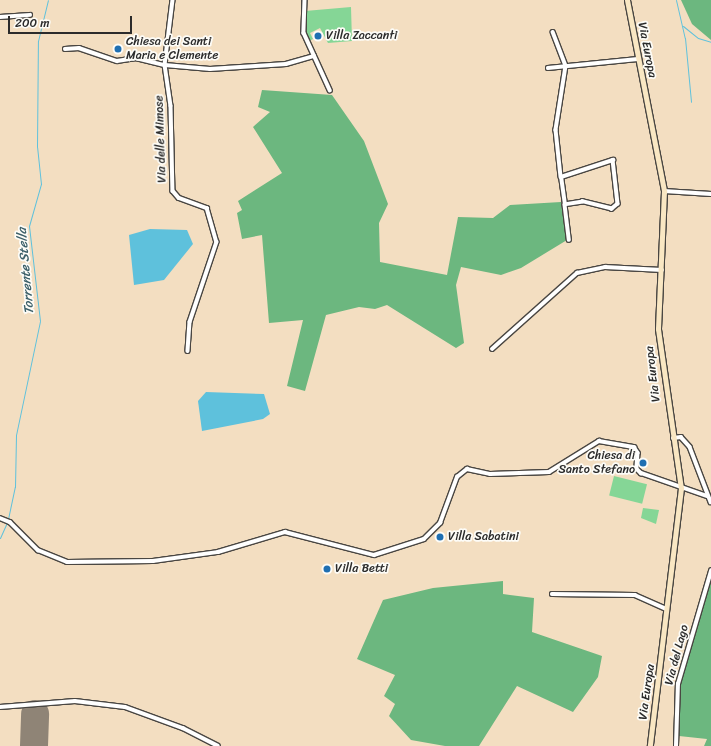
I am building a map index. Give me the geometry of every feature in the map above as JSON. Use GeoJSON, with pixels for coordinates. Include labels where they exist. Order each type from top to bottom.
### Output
{"type":"FeatureCollection","features":[{"type":"Feature","properties":{"kind":"main road","name":"Via Europa"},"geometry":{"type":"LineString","coordinates":[[627,0],[664,191],[662,270],[658,329],[672,438],[681,488],[668,610],[650,746]]}},
{"type":"Feature","properties":{"kind":"street"},"geometry":{"type":"LineString","coordinates":[[166,64],[173,0]]}},
{"type":"Feature","properties":{"kind":"street"},"geometry":{"type":"LineString","coordinates":[[305,0],[303,30],[330,90]]}},
{"type":"Feature","properties":{"kind":"street"},"geometry":{"type":"LineString","coordinates":[[0,17],[30,15]]}},
{"type":"Feature","properties":{"kind":"street"},"geometry":{"type":"LineString","coordinates":[[553,32],[566,66],[556,130],[569,240]]}},
{"type":"Feature","properties":{"kind":"street"},"geometry":{"type":"LineString","coordinates":[[65,49],[79,48],[117,61],[136,58],[166,64],[210,69],[286,64],[314,56]]}},
{"type":"Feature","properties":{"kind":"street"},"geometry":{"type":"LineString","coordinates":[[548,68],[638,59]]}},
{"type":"Feature","properties":{"kind":"street","name":"Via delle Mimose"},"geometry":{"type":"LineString","coordinates":[[166,64],[171,106],[173,191],[178,198],[207,208],[217,242],[190,322],[188,352]]}},
{"type":"Feature","properties":{"kind":"street"},"geometry":{"type":"LineString","coordinates":[[561,177],[609,159],[614,162],[618,201],[614,208],[583,202],[565,205]]}},
{"type":"Feature","properties":{"kind":"street"},"geometry":{"type":"LineString","coordinates":[[664,191],[711,194]]}},
{"type":"Feature","properties":{"kind":"street"},"geometry":{"type":"LineString","coordinates":[[492,349],[577,273],[605,267],[662,270]]}},
{"type":"Feature","properties":{"kind":"street"},"geometry":{"type":"LineString","coordinates":[[672,438],[681,437],[690,447],[707,496],[711,502]]}},
{"type":"Feature","properties":{"kind":"street"},"geometry":{"type":"LineString","coordinates":[[2,518],[10,522],[30,545],[51,558],[67,562],[153,561],[218,552],[285,532],[370,555],[424,539],[440,522],[457,477],[468,469],[490,474],[549,472],[599,441],[618,442],[637,450],[637,469],[642,473],[707,496]]}},
{"type":"Feature","properties":{"kind":"street","name":"Via del Lago"},"geometry":{"type":"LineString","coordinates":[[676,746],[678,684],[711,571]]}},
{"type":"Feature","properties":{"kind":"street"},"geometry":{"type":"LineString","coordinates":[[552,594],[635,595],[668,610]]}},
{"type":"Feature","properties":{"kind":"street"},"geometry":{"type":"LineString","coordinates":[[0,707],[75,701],[125,707],[183,728],[218,746]]}},
{"type":"Feature","properties":{"kind":"green space"},"geometry":{"type":"Polygon","coordinates":[[[681,0],[711,0],[711,40],[692,24],[681,0]]]}},
{"type":"Feature","properties":{"kind":"green space"},"geometry":{"type":"Polygon","coordinates":[[[351,7],[352,41],[328,43],[320,28],[310,33],[313,39],[309,41],[305,32],[305,11],[351,7]]]}},
{"type":"Feature","properties":{"kind":"green space"},"geometry":{"type":"Polygon","coordinates":[[[262,90],[332,95],[364,141],[388,204],[379,223],[380,262],[447,275],[458,217],[493,218],[510,205],[561,202],[567,240],[521,268],[501,275],[461,267],[456,285],[464,343],[456,348],[387,305],[375,309],[359,307],[326,315],[305,391],[287,386],[303,320],[269,323],[262,235],[242,239],[237,213],[242,210],[238,201],[282,173],[253,127],[270,112],[258,107],[262,90]]]}},
{"type":"Feature","properties":{"kind":"green space"},"geometry":{"type":"Polygon","coordinates":[[[614,476],[647,484],[642,504],[609,495],[614,476]]]}},
{"type":"Feature","properties":{"kind":"green space"},"geometry":{"type":"Polygon","coordinates":[[[643,508],[659,510],[656,524],[641,518],[643,508]]]}},
{"type":"Feature","properties":{"kind":"green space"},"geometry":{"type":"Polygon","coordinates":[[[711,578],[711,746],[704,746],[707,739],[679,736],[680,686],[711,578]]]}},
{"type":"Feature","properties":{"kind":"green space"},"geometry":{"type":"Polygon","coordinates":[[[503,581],[503,594],[534,598],[532,632],[602,656],[598,677],[573,712],[517,686],[479,746],[445,746],[411,740],[389,716],[395,704],[384,696],[395,675],[357,659],[383,600],[433,588],[503,581]]]}},
{"type":"Feature","properties":{"kind":"water"},"geometry":{"type":"Polygon","coordinates":[[[150,229],[187,230],[193,244],[164,280],[134,285],[129,235],[150,229]]]}},
{"type":"Feature","properties":{"kind":"water"},"geometry":{"type":"Polygon","coordinates":[[[206,392],[264,394],[270,414],[263,419],[202,431],[198,401],[206,392]]]}},
{"type":"Feature","properties":{"kind":"waterway","name":"Torrente Stella"},"geometry":{"type":"LineString","coordinates":[[8,519],[15,487],[16,435],[40,321],[29,226],[41,184],[37,147],[38,41],[48,0]]}},
{"type":"Feature","properties":{"kind":"waterway"},"geometry":{"type":"LineString","coordinates":[[676,0],[685,38],[691,102]]}},
{"type":"Feature","properties":{"kind":"waterway"},"geometry":{"type":"LineString","coordinates":[[683,26],[698,38],[711,42]]}},
{"type":"Feature","properties":{"kind":"waterway","name":"Torrente Stella"},"geometry":{"type":"LineString","coordinates":[[0,538],[7,522]]}},
{"type":"Feature","properties":{"kind":"runway"},"geometry":{"type":"LineString","coordinates":[[34,746],[35,714]]}},
{"type":"Feature","properties":{"kind":"place","name":"Villa Zaccanti"},"geometry":{"type":"Point","coordinates":[318,36]}},
{"type":"Feature","properties":{"kind":"place","name":"Chiesa dei Santi Maria e Clemente"},"geometry":{"type":"Point","coordinates":[118,49]}},
{"type":"Feature","properties":{"kind":"place","name":"Chiesa di Santo Stefano"},"geometry":{"type":"Point","coordinates":[643,463]}},
{"type":"Feature","properties":{"kind":"place","name":"Villa Sabatini"},"geometry":{"type":"Point","coordinates":[440,537]}},
{"type":"Feature","properties":{"kind":"place","name":"Villa Betti"},"geometry":{"type":"Point","coordinates":[327,569]}}]}
